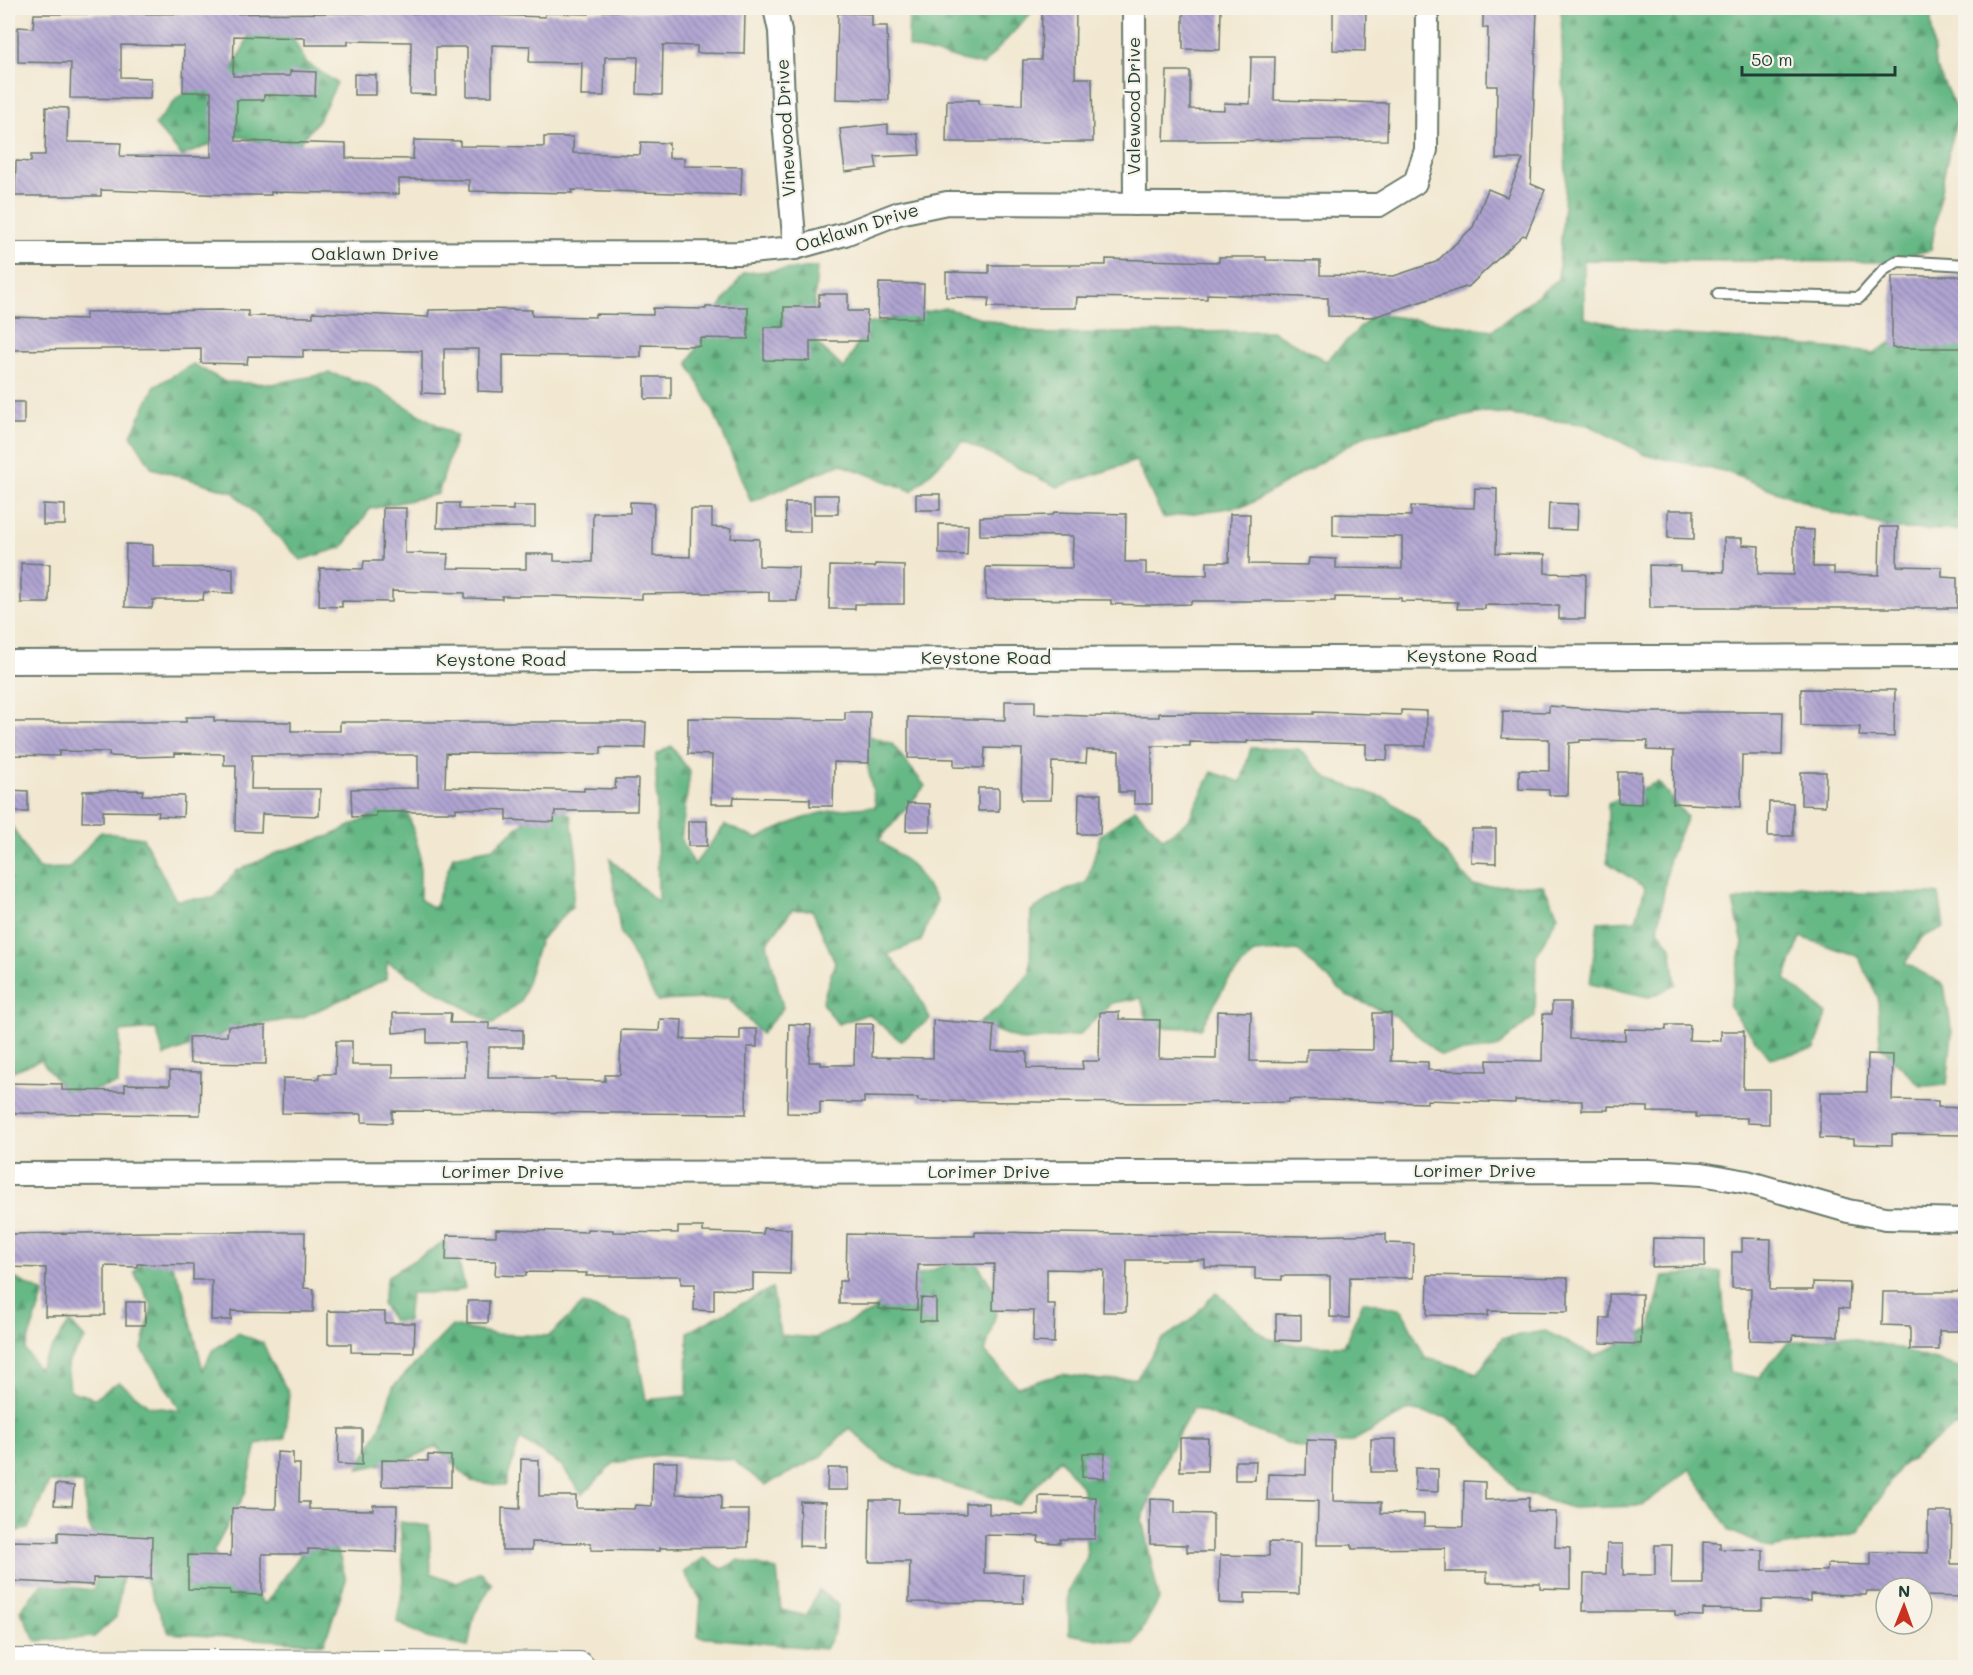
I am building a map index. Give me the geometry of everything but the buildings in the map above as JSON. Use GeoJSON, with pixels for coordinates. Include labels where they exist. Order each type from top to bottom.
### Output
{"type":"FeatureCollection","features":[{"type":"Feature","properties":{"kind":"street","name":"Vinewood Drive"},"geometry":{"type":"LineString","coordinates":[[775,8],[780,31],[784,121],[795,249]]}},
{"type":"Feature","properties":{"kind":"street","name":"Valewood Drive"},"geometry":{"type":"LineString","coordinates":[[1134,8],[1135,204]]}},
{"type":"Feature","properties":{"kind":"street","name":"Oaklawn Drive"},"geometry":{"type":"LineString","coordinates":[[8,254],[738,253],[795,249],[845,234],[899,213],[947,203],[1378,205],[1415,183],[1426,150],[1427,8]]}},
{"type":"Feature","properties":{"kind":"street","name":"Keystone Road"},"geometry":{"type":"LineString","coordinates":[[8,662],[1965,656]]}},
{"type":"Feature","properties":{"kind":"street","name":"Lorimer Drive"},"geometry":{"type":"LineString","coordinates":[[8,1174],[1649,1171],[1702,1174],[1747,1182],[1848,1211],[1886,1218],[1965,1220]]}},
{"type":"Feature","properties":{"kind":"street"},"geometry":{"type":"LineString","coordinates":[[8,1665],[579,1668]]}},
{"type":"Feature","properties":{"kind":"lane"},"geometry":{"type":"LineString","coordinates":[[1718,294],[1859,298],[1885,268],[1899,261],[1965,265]]}},
{"type":"Feature","properties":{"kind":"green space"},"geometry":{"type":"Polygon","coordinates":[[[909,8],[1027,8],[1032,12],[983,65],[908,47],[909,8]]]}},
{"type":"Feature","properties":{"kind":"green space"},"geometry":{"type":"Polygon","coordinates":[[[1561,8],[1930,8],[1935,64],[1958,114],[1944,174],[1931,250],[1885,262],[1584,260],[1584,318],[1655,333],[1742,339],[1874,353],[1929,320],[1965,333],[1965,530],[1899,529],[1833,513],[1724,471],[1646,455],[1589,425],[1487,412],[1366,435],[1248,505],[1163,518],[1136,461],[1057,487],[963,441],[912,491],[840,464],[751,502],[714,412],[688,363],[716,312],[744,273],[817,267],[812,338],[844,369],[868,324],[945,308],[1040,334],[1272,331],[1326,361],[1374,314],[1493,330],[1558,279],[1566,178],[1561,8]]]}},
{"type":"Feature","properties":{"kind":"green space"},"geometry":{"type":"Polygon","coordinates":[[[253,28],[288,29],[306,62],[337,83],[319,119],[294,150],[233,135],[182,156],[155,125],[178,97],[233,68],[253,28]]]}},
{"type":"Feature","properties":{"kind":"green space"},"geometry":{"type":"Polygon","coordinates":[[[193,364],[225,382],[272,384],[330,373],[372,386],[456,436],[438,494],[370,509],[343,547],[301,560],[233,492],[152,468],[131,435],[155,386],[193,364]]]}},
{"type":"Feature","properties":{"kind":"green space"},"geometry":{"type":"Polygon","coordinates":[[[861,733],[892,744],[925,786],[879,840],[912,865],[937,900],[921,941],[888,954],[912,983],[930,1019],[901,1041],[868,1014],[838,1024],[822,1003],[835,962],[812,910],[792,910],[767,943],[783,1008],[761,1034],[728,998],[657,1001],[620,931],[610,859],[658,902],[656,755],[671,746],[690,772],[681,839],[694,865],[725,825],[757,839],[814,815],[842,809],[876,807],[861,733]]]}},
{"type":"Feature","properties":{"kind":"green space"},"geometry":{"type":"Polygon","coordinates":[[[1251,748],[1299,749],[1328,779],[1387,799],[1418,821],[1473,886],[1543,885],[1558,915],[1536,956],[1535,1016],[1496,1048],[1440,1055],[1396,1016],[1347,996],[1297,950],[1254,953],[1227,982],[1201,1028],[1149,1027],[1141,998],[1112,1003],[1079,1035],[1023,1041],[978,1024],[1003,1004],[1030,973],[1031,911],[1055,895],[1087,882],[1100,836],[1135,809],[1163,838],[1188,821],[1212,772],[1241,782],[1251,748]]]}},
{"type":"Feature","properties":{"kind":"green space"},"geometry":{"type":"Polygon","coordinates":[[[1658,782],[1687,817],[1669,858],[1658,930],[1671,947],[1676,985],[1649,997],[1590,984],[1598,922],[1636,920],[1645,888],[1607,862],[1608,803],[1658,782]]]}},
{"type":"Feature","properties":{"kind":"green space"},"geometry":{"type":"Polygon","coordinates":[[[549,801],[571,816],[577,861],[572,907],[540,940],[521,1001],[493,1024],[387,962],[386,979],[303,1017],[238,1028],[164,1056],[156,1029],[120,1032],[118,1084],[68,1096],[41,1060],[8,1073],[8,820],[38,869],[69,868],[100,832],[143,838],[176,900],[214,898],[236,871],[284,850],[330,836],[387,808],[408,813],[420,854],[420,899],[434,909],[453,856],[493,848],[549,801]]]}},
{"type":"Feature","properties":{"kind":"green space"},"geometry":{"type":"Polygon","coordinates":[[[1800,886],[1858,893],[1939,894],[1944,927],[1922,937],[1905,963],[1944,985],[1952,1033],[1947,1085],[1921,1086],[1880,1046],[1878,997],[1858,956],[1801,937],[1785,979],[1827,1014],[1815,1049],[1770,1058],[1729,1007],[1743,943],[1733,901],[1800,886]]]}},
{"type":"Feature","properties":{"kind":"green space"},"geometry":{"type":"Polygon","coordinates":[[[444,1242],[456,1252],[465,1288],[452,1293],[410,1293],[407,1321],[393,1321],[382,1304],[388,1276],[444,1242]]]}},
{"type":"Feature","properties":{"kind":"green space"},"geometry":{"type":"Polygon","coordinates":[[[972,1256],[1000,1299],[985,1352],[1017,1387],[1062,1374],[1100,1380],[1137,1378],[1161,1340],[1190,1321],[1216,1292],[1266,1338],[1296,1345],[1344,1346],[1363,1301],[1402,1310],[1425,1357],[1478,1373],[1502,1338],[1545,1331],[1595,1356],[1650,1329],[1663,1276],[1721,1272],[1729,1372],[1759,1378],[1787,1343],[1842,1336],[1889,1346],[1965,1369],[1965,1428],[1953,1427],[1899,1468],[1858,1532],[1771,1549],[1730,1531],[1690,1469],[1642,1506],[1572,1508],[1517,1491],[1481,1446],[1449,1418],[1409,1410],[1351,1442],[1301,1448],[1193,1408],[1166,1457],[1142,1519],[1159,1599],[1134,1645],[1069,1634],[1068,1592],[1087,1557],[1083,1489],[1060,1459],[1019,1505],[914,1474],[884,1460],[849,1428],[819,1458],[765,1485],[733,1460],[659,1455],[614,1463],[582,1495],[561,1465],[520,1439],[505,1486],[471,1481],[436,1447],[409,1459],[358,1469],[381,1425],[393,1387],[452,1326],[494,1334],[549,1336],[583,1304],[632,1323],[646,1400],[687,1396],[688,1332],[772,1288],[780,1335],[815,1338],[871,1312],[912,1277],[972,1256]]]}},
{"type":"Feature","properties":{"kind":"green space"},"geometry":{"type":"Polygon","coordinates":[[[146,1257],[168,1257],[182,1287],[203,1370],[212,1351],[238,1333],[263,1343],[289,1393],[285,1438],[257,1444],[245,1494],[213,1552],[265,1604],[317,1532],[339,1554],[346,1580],[324,1644],[169,1633],[142,1573],[124,1569],[116,1617],[94,1637],[36,1641],[20,1610],[42,1584],[93,1590],[103,1558],[87,1521],[83,1483],[49,1482],[28,1529],[9,1532],[8,1275],[44,1293],[25,1350],[38,1369],[70,1322],[85,1339],[67,1363],[70,1391],[95,1398],[119,1382],[149,1406],[181,1411],[142,1349],[152,1306],[134,1272],[146,1257]]]}},
{"type":"Feature","properties":{"kind":"green space"},"geometry":{"type":"Polygon","coordinates":[[[400,1522],[429,1526],[431,1573],[456,1583],[481,1572],[492,1584],[474,1615],[468,1647],[427,1638],[397,1622],[404,1581],[400,1522]]]}},
{"type":"Feature","properties":{"kind":"green space"},"geometry":{"type":"Polygon","coordinates":[[[704,1558],[722,1569],[739,1560],[777,1570],[781,1610],[806,1616],[819,1590],[838,1604],[835,1631],[825,1649],[698,1637],[701,1600],[684,1572],[704,1558]]]}}]}
